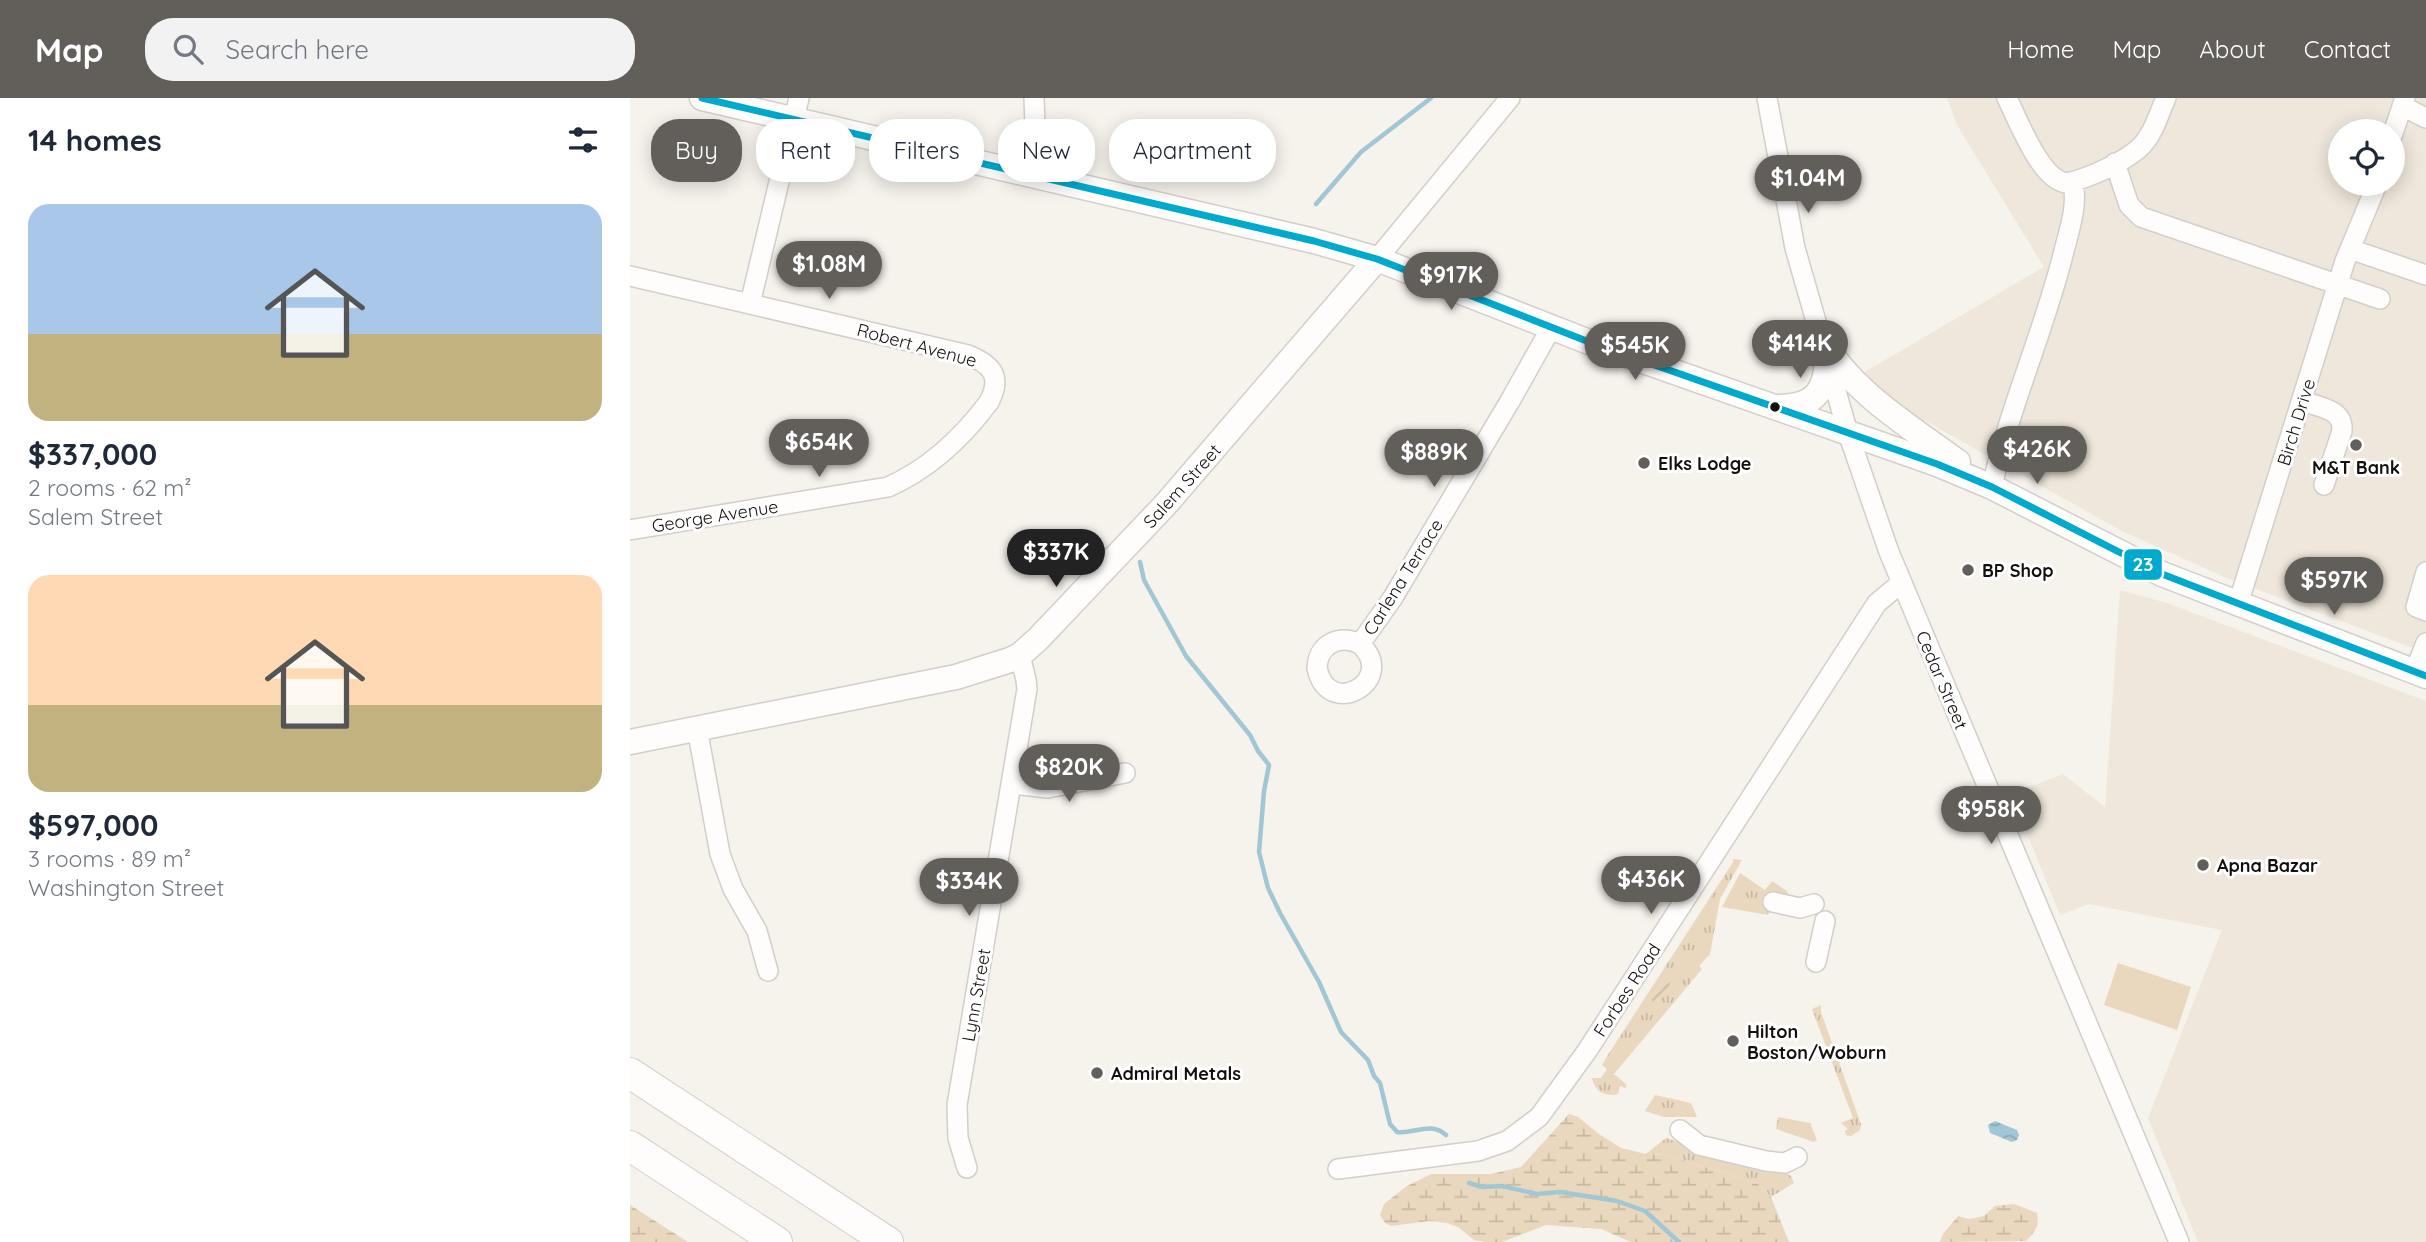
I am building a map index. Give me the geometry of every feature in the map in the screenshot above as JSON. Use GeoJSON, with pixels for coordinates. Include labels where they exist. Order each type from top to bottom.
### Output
{"type":"FeatureCollection","features":[{"type":"Feature","properties":{"kind":"highway"},"geometry":{"type":"LineString","coordinates":[[630,1073],[888,1242]]}},
{"type":"Feature","properties":{"kind":"highway"},"geometry":{"type":"LineString","coordinates":[[630,1146],[777,1242]]}},
{"type":"Feature","properties":{"kind":"main road"},"geometry":{"type":"LineString","coordinates":[[702,98],[796,109],[998,166]]}},
{"type":"Feature","properties":{"kind":"main road"},"geometry":{"type":"LineString","coordinates":[[1059,182],[1377,259],[1551,328],[1918,456],[1992,487],[2136,562],[2420,673]]}},
{"type":"Feature","properties":{"kind":"main road","name":"Salem Street"},"geometry":{"type":"LineString","coordinates":[[630,742],[956,677],[992,667],[1020,655],[1059,618],[1160,511],[1377,259]]}},
{"type":"Feature","properties":{"kind":"main road"},"geometry":{"type":"LineString","coordinates":[[1779,407],[1800,405],[1816,396],[1824,383],[1824,349]]}},
{"type":"Feature","properties":{"kind":"main road"},"geometry":{"type":"LineString","coordinates":[[1824,349],[1869,397],[1992,487]]}},
{"type":"Feature","properties":{"kind":"street"},"geometry":{"type":"LineString","coordinates":[[1034,98],[1035,119]]}},
{"type":"Feature","properties":{"kind":"street"},"geometry":{"type":"LineString","coordinates":[[1039,119],[1051,98]]}},
{"type":"Feature","properties":{"kind":"street","name":"Cedar Street"},"geometry":{"type":"LineString","coordinates":[[1767,98],[1795,248],[1848,433],[1901,583],[2179,1242]]}},
{"type":"Feature","properties":{"kind":"street"},"geometry":{"type":"LineString","coordinates":[[2007,98],[2050,176],[2062,183],[2073,182],[2134,153],[2146,141],[2166,98]]}},
{"type":"Feature","properties":{"kind":"street","name":"Salem Street"},"geometry":{"type":"LineString","coordinates":[[1377,259],[1503,100]]}},
{"type":"Feature","properties":{"kind":"street"},"geometry":{"type":"LineString","coordinates":[[2398,119],[2403,102],[2426,118]]}},
{"type":"Feature","properties":{"kind":"street"},"geometry":{"type":"LineString","coordinates":[[750,304],[796,109]]}},
{"type":"Feature","properties":{"kind":"street"},"geometry":{"type":"LineString","coordinates":[[2115,163],[2129,205],[2141,217],[2380,299]]}},
{"type":"Feature","properties":{"kind":"street"},"geometry":{"type":"LineString","coordinates":[[1992,487],[2000,452],[2057,277],[2076,203],[2073,182]]}},
{"type":"Feature","properties":{"kind":"street","name":"Birch Drive"},"geometry":{"type":"LineString","coordinates":[[2238,604],[2338,285],[2372,196]]}},
{"type":"Feature","properties":{"kind":"street"},"geometry":{"type":"LineString","coordinates":[[2352,244],[2426,275]]}},
{"type":"Feature","properties":{"kind":"street","name":"Robert Avenue"},"geometry":{"type":"LineString","coordinates":[[630,276],[968,355],[982,361],[994,374]]}},
{"type":"Feature","properties":{"kind":"street","name":"Carlena Terrace"},"geometry":{"type":"LineString","coordinates":[[1360,644],[1392,599],[1551,328]]}},
{"type":"Feature","properties":{"kind":"street","name":"George Avenue"},"geometry":{"type":"LineString","coordinates":[[630,530],[887,487],[930,463],[969,425],[991,398],[995,383],[994,374]]}},
{"type":"Feature","properties":{"kind":"street"},"geometry":{"type":"LineString","coordinates":[[2302,401],[2334,412],[2342,422],[2342,431],[2324,485]]}},
{"type":"Feature","properties":{"kind":"street"},"geometry":{"type":"LineString","coordinates":[[2426,572],[2416,607],[2426,611]]}},
{"type":"Feature","properties":{"kind":"street","name":"Forbes Road"},"geometry":{"type":"LineString","coordinates":[[1338,1169],[1489,1148],[1516,1136],[1539,1117],[1587,1051],[1877,603],[1901,583]]}},
{"type":"Feature","properties":{"kind":"street"},"geometry":{"type":"LineString","coordinates":[[2420,673],[2426,643]]}},
{"type":"Feature","properties":{"kind":"street","name":"Lynn Street"},"geometry":{"type":"LineString","coordinates":[[967,1168],[958,1138],[957,1105],[1027,689],[1020,655]]}},
{"type":"Feature","properties":{"kind":"street"},"geometry":{"type":"LineString","coordinates":[[697,728],[720,854],[733,889],[757,931],[768,971]]}},
{"type":"Feature","properties":{"kind":"street"},"geometry":{"type":"LineString","coordinates":[[1012,784],[1048,788],[1125,773]]}},
{"type":"Feature","properties":{"kind":"street"},"geometry":{"type":"LineString","coordinates":[[1773,902],[1800,908],[1814,904]]}},
{"type":"Feature","properties":{"kind":"street"},"geometry":{"type":"LineString","coordinates":[[1816,962],[1825,921]]}},
{"type":"Feature","properties":{"kind":"street"},"geometry":{"type":"LineString","coordinates":[[1680,1130],[1699,1145],[1766,1161],[1785,1163],[1797,1157]]}},
{"type":"Feature","properties":{"kind":"shaded area"},"geometry":{"type":"Polygon","coordinates":[[[1947,98],[2426,98],[2426,653],[2222,576],[2122,531],[1911,413],[1882,393],[1863,373],[2044,267],[1957,125],[1947,98]]]}},
{"type":"Feature","properties":{"kind":"shaded area"},"geometry":{"type":"Polygon","coordinates":[[[2120,590],[2167,603],[2426,701],[2426,1242],[2198,1242],[2148,1118],[2222,930],[2089,904],[2060,915],[2011,794],[2063,774],[2105,807],[2120,590]]]}},
{"type":"Feature","properties":{"kind":"green space"},"geometry":{"type":"Polygon","coordinates":[[[1733,859],[1742,860],[1720,899],[1710,954],[1699,966],[1702,969],[1614,1074],[1627,1085],[1625,1088],[1620,1086],[1618,1094],[1601,1092],[1592,1078],[1601,1078],[1607,1069],[1602,1065],[1606,1058],[1733,859]]]}},
{"type":"Feature","properties":{"kind":"green space"},"geometry":{"type":"Polygon","coordinates":[[[1740,873],[1765,890],[1772,881],[1788,894],[1772,897],[1768,915],[1722,907],[1740,873]]]}},
{"type":"Feature","properties":{"kind":"green space"},"geometry":{"type":"Polygon","coordinates":[[[2118,963],[2191,987],[2177,1030],[2104,1005],[2118,963]]]}},
{"type":"Feature","properties":{"kind":"green space"},"geometry":{"type":"Polygon","coordinates":[[[1664,977],[1670,983],[1667,992],[1657,1003],[1653,1003],[1650,995],[1652,990],[1664,977]]]}},
{"type":"Feature","properties":{"kind":"green space"},"geometry":{"type":"Polygon","coordinates":[[[1821,1005],[1821,1012],[1861,1124],[1860,1130],[1851,1136],[1846,1135],[1845,1131],[1848,1129],[1841,1123],[1853,1118],[1812,1009],[1821,1005]]]}},
{"type":"Feature","properties":{"kind":"green space"},"geometry":{"type":"Polygon","coordinates":[[[1655,1095],[1691,1103],[1697,1117],[1664,1117],[1645,1111],[1655,1095]]]}},
{"type":"Feature","properties":{"kind":"green space"},"geometry":{"type":"Polygon","coordinates":[[[1569,1114],[1578,1117],[1621,1148],[1666,1155],[1757,1183],[1771,1197],[1789,1242],[1631,1242],[1601,1229],[1546,1225],[1502,1242],[1486,1242],[1474,1240],[1458,1227],[1447,1223],[1429,1221],[1391,1226],[1385,1223],[1380,1215],[1384,1204],[1407,1186],[1431,1174],[1491,1174],[1521,1167],[1569,1114]]]}},
{"type":"Feature","properties":{"kind":"green space"},"geometry":{"type":"Polygon","coordinates":[[[1778,1117],[1810,1123],[1817,1140],[1814,1142],[1776,1129],[1778,1117]]]}},
{"type":"Feature","properties":{"kind":"green space"},"geometry":{"type":"Polygon","coordinates":[[[1666,1138],[1787,1174],[1794,1183],[1771,1197],[1757,1183],[1666,1155],[1646,1154],[1666,1138]]]}},
{"type":"Feature","properties":{"kind":"green space"},"geometry":{"type":"Polygon","coordinates":[[[2014,1204],[2037,1213],[2036,1228],[2026,1241],[1940,1242],[1958,1216],[1969,1219],[1984,1216],[1995,1206],[2014,1204]]]}},
{"type":"Feature","properties":{"kind":"green space"},"geometry":{"type":"Polygon","coordinates":[[[630,1205],[688,1242],[630,1242],[630,1205]]]}},
{"type":"Feature","properties":{"kind":"water"},"geometry":{"type":"Polygon","coordinates":[[[1995,1121],[2017,1130],[2017,1140],[2012,1142],[1990,1133],[1988,1125],[1995,1121]]]}},
{"type":"Feature","properties":{"kind":"waterway"},"geometry":{"type":"LineString","coordinates":[[1316,204],[1361,152],[1431,98]]}},
{"type":"Feature","properties":{"kind":"waterway"},"geometry":{"type":"LineString","coordinates":[[1140,562],[1144,580],[1186,656],[1250,735],[1269,765],[1259,852],[1268,888],[1319,982],[1341,1032],[1368,1060],[1380,1083],[1390,1124],[1397,1132],[1429,1128],[1446,1135]]}},
{"type":"Feature","properties":{"kind":"waterway"},"geometry":{"type":"LineString","coordinates":[[1469,1183],[1482,1187],[1502,1186],[1537,1194],[1560,1192],[1617,1201],[1645,1211],[1679,1242]]}},
{"type":"Feature","properties":{"kind":"transit line","name":"23"},"geometry":{"type":"LineString","coordinates":[[702,98],[1314,241],[1377,259],[1589,342],[1937,464],[1992,487],[2162,574],[2426,676]]}},
{"type":"Feature","properties":{"kind":"place","name":"M&T Bank"},"geometry":{"type":"Point","coordinates":[2356,445]}},
{"type":"Feature","properties":{"kind":"place","name":"Elks Lodge"},"geometry":{"type":"Point","coordinates":[1644,463]}},
{"type":"Feature","properties":{"kind":"place","name":"BP Shop"},"geometry":{"type":"Point","coordinates":[1968,570]}},
{"type":"Feature","properties":{"kind":"place","name":"Apna Bazar"},"geometry":{"type":"Point","coordinates":[2203,865]}},
{"type":"Feature","properties":{"kind":"place","name":"Hilton Boston/Woburn"},"geometry":{"type":"Point","coordinates":[1733,1041]}},
{"type":"Feature","properties":{"kind":"place","name":"Admiral Metals"},"geometry":{"type":"Point","coordinates":[1097,1073]}}]}
